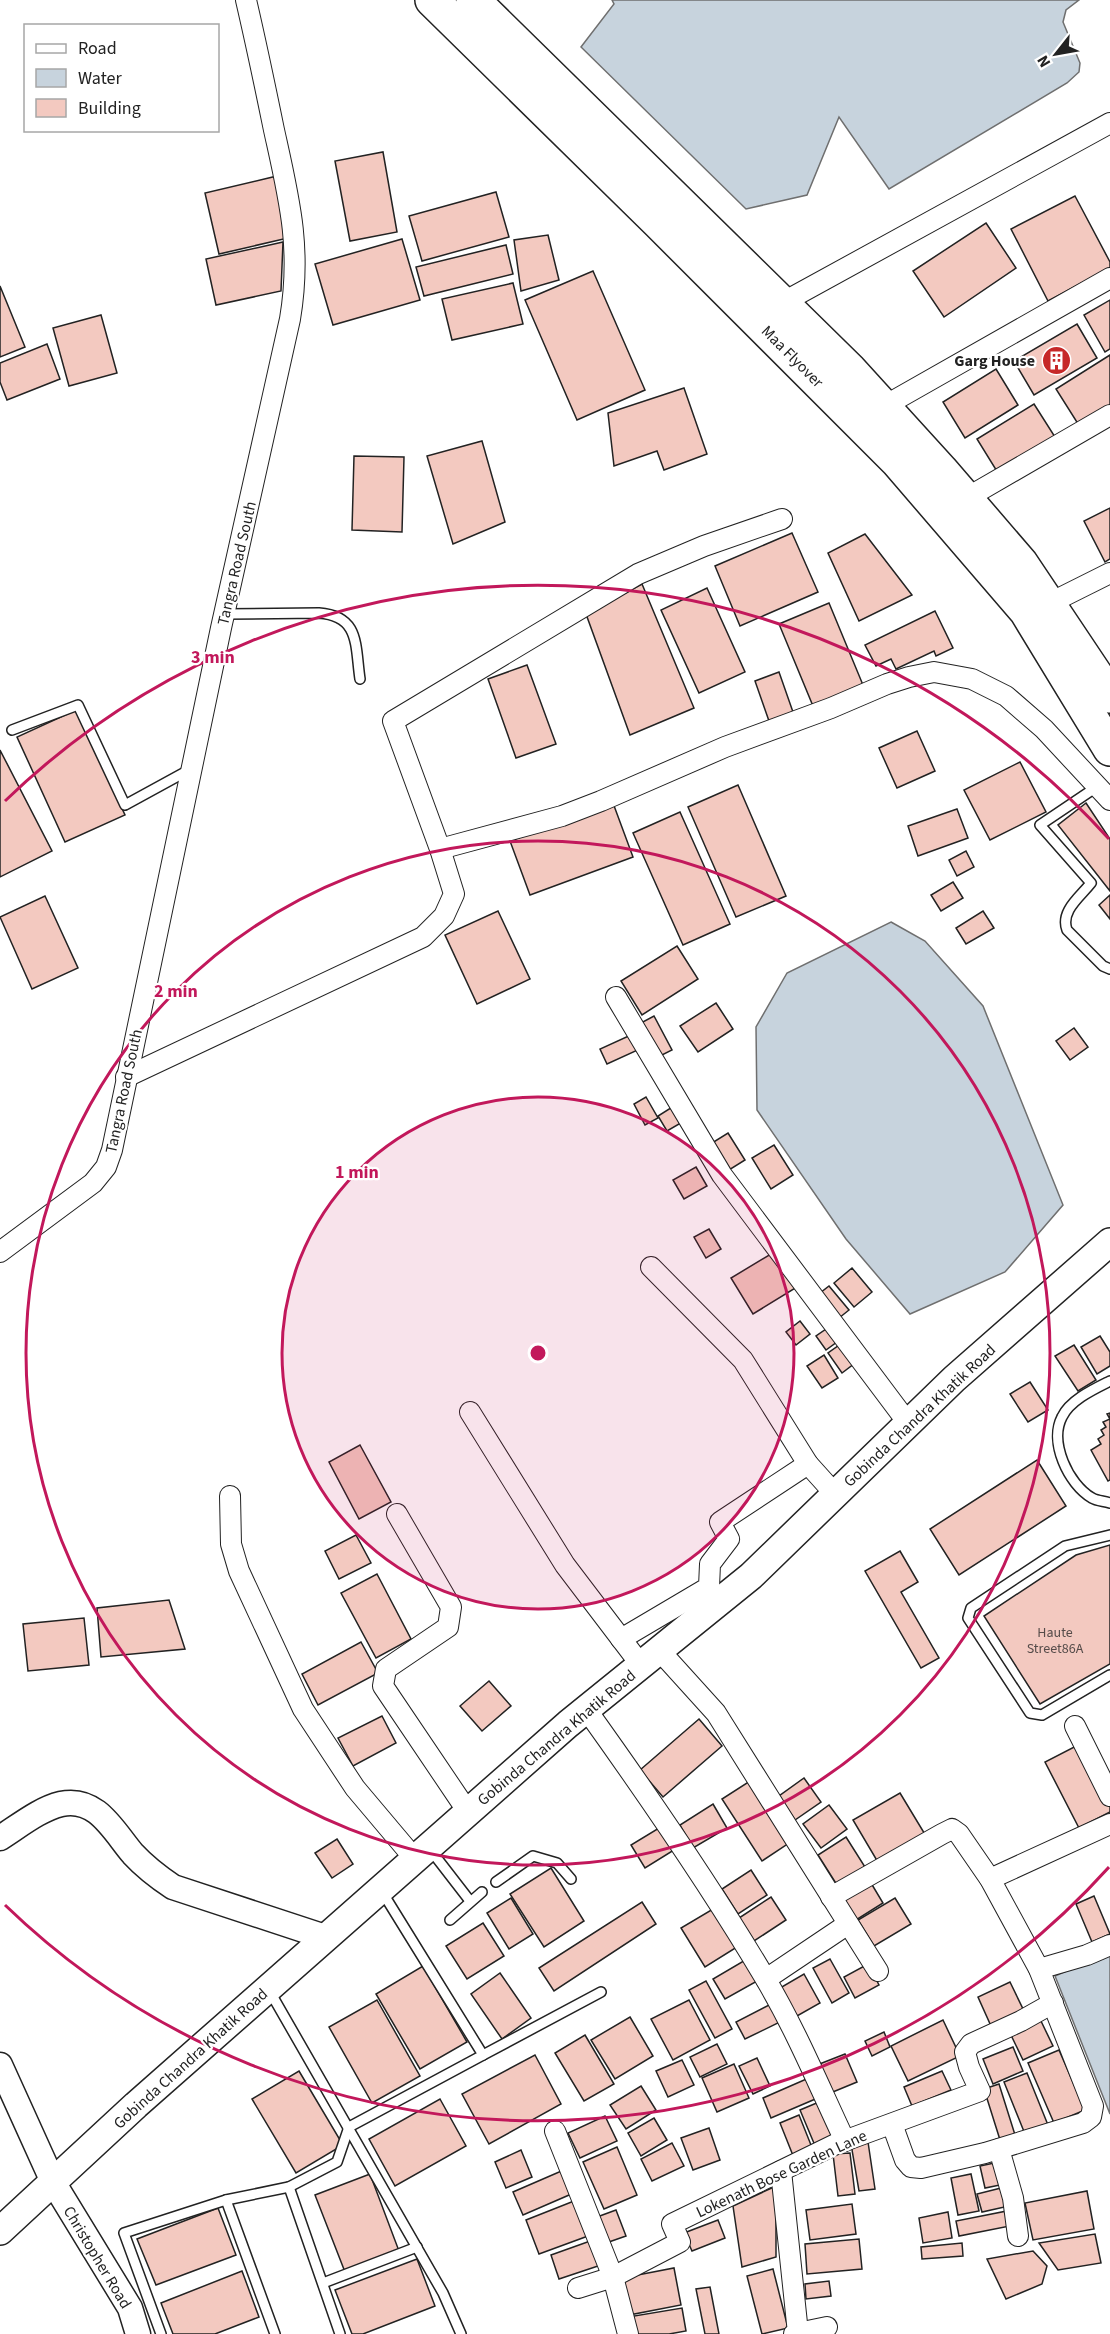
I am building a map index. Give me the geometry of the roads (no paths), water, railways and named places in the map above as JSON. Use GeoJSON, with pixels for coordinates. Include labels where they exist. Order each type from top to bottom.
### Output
{"type":"FeatureCollection","features":[{"type":"Feature","properties":{"kind":"highway","name":"Maa Flyover"},"geometry":{"type":"LineString","coordinates":[[432,0],[841,403],[903,468],[1026,611],[1110,749]]}},
{"type":"Feature","properties":{"kind":"highway","name":"Maa Flyover"},"geometry":{"type":"LineString","coordinates":[[473,0],[850,370],[902,426],[1021,563],[1110,696]]}},
{"type":"Feature","properties":{"kind":"main road","name":"Gobinda Chandra Khatik Road"},"geometry":{"type":"LineString","coordinates":[[0,2231],[380,1888],[586,1709],[751,1576],[954,1379],[1110,1242]]}},
{"type":"Feature","properties":{"kind":"street","name":"Tangra Road South"},"geometry":{"type":"LineString","coordinates":[[0,1252],[93,1183],[106,1167],[112,1150],[295,290],[296,259],[293,213],[246,0]]}},
{"type":"Feature","properties":{"kind":"street"},"geometry":{"type":"LineString","coordinates":[[791,298],[1110,123]]}},
{"type":"Feature","properties":{"kind":"street"},"geometry":{"type":"LineString","coordinates":[[895,400],[1110,278]]}},
{"type":"Feature","properties":{"kind":"street"},"geometry":{"type":"LineString","coordinates":[[977,492],[1110,415]]}},
{"type":"Feature","properties":{"kind":"street"},"geometry":{"type":"LineString","coordinates":[[126,1077],[423,937],[444,916],[454,894],[393,721],[638,574],[705,546],[782,519]]}},
{"type":"Feature","properties":{"kind":"street"},"geometry":{"type":"LineString","coordinates":[[1058,599],[1110,573]]}},
{"type":"Feature","properties":{"kind":"street"},"geometry":{"type":"LineString","coordinates":[[440,849],[562,816],[725,747],[831,708],[887,684],[909,676],[934,672],[972,679],[1006,696],[1044,729],[1104,793]]}},
{"type":"Feature","properties":{"kind":"street"},"geometry":{"type":"LineString","coordinates":[[616,997],[723,1175],[908,1423]]}},
{"type":"Feature","properties":{"kind":"street"},"geometry":{"type":"LineString","coordinates":[[651,1267],[742,1360],[808,1464],[835,1494]]}},
{"type":"Feature","properties":{"kind":"street"},"geometry":{"type":"LineString","coordinates":[[470,1412],[565,1565],[621,1639],[650,1658],[716,1713],[878,1971]]}},
{"type":"Feature","properties":{"kind":"street"},"geometry":{"type":"LineString","coordinates":[[621,1639],[709,1587],[710,1564],[729,1539],[720,1522],[808,1464]]}},
{"type":"Feature","properties":{"kind":"street"},"geometry":{"type":"LineString","coordinates":[[230,1496],[231,1544],[239,1571],[303,1709],[355,1788],[421,1853]]}},
{"type":"Feature","properties":{"kind":"street"},"geometry":{"type":"LineString","coordinates":[[397,1514],[451,1607],[448,1627],[386,1669],[383,1686],[468,1812]]}},
{"type":"Feature","properties":{"kind":"street"},"geometry":{"type":"LineString","coordinates":[[586,1709],[694,1864],[766,1979],[799,2040],[845,2141]]}},
{"type":"Feature","properties":{"kind":"street"},"geometry":{"type":"LineString","coordinates":[[1075,1726],[1110,1796]]}},
{"type":"Feature","properties":{"kind":"street"},"geometry":{"type":"LineString","coordinates":[[0,1838],[44,1811],[60,1804],[75,1802],[91,1808],[108,1821],[133,1854],[155,1876],[173,1887],[325,1937]]}},
{"type":"Feature","properties":{"kind":"street"},"geometry":{"type":"LineString","coordinates":[[990,1879],[1110,1824]]}},
{"type":"Feature","properties":{"kind":"street"},"geometry":{"type":"LineString","coordinates":[[831,1897],[952,1829],[959,1834],[990,1879],[1039,1970],[1093,2106],[1091,2117],[1083,2123],[999,2149],[921,2168],[911,2167],[905,2160],[892,2124]]}},
{"type":"Feature","properties":{"kind":"street"},"geometry":{"type":"LineString","coordinates":[[766,1979],[848,1924]]}},
{"type":"Feature","properties":{"kind":"street"},"geometry":{"type":"LineString","coordinates":[[1039,1970],[1110,1945]]}},
{"type":"Feature","properties":{"kind":"street","name":"Lokenath Bose Garden Lane"},"geometry":{"type":"LineString","coordinates":[[578,2288],[613,2277],[680,2242],[672,2224],[845,2141],[980,2091],[965,2052],[971,2044],[1053,2003]]}},
{"type":"Feature","properties":{"kind":"street","name":"Christopher Road"},"geometry":{"type":"LineString","coordinates":[[0,2066],[53,2182],[130,2308],[138,2334]]}},
{"type":"Feature","properties":{"kind":"street"},"geometry":{"type":"LineString","coordinates":[[555,2131],[613,2277],[628,2334]]}},
{"type":"Feature","properties":{"kind":"street"},"geometry":{"type":"LineString","coordinates":[[999,2149],[1013,2198],[1018,2236]]}},
{"type":"Feature","properties":{"kind":"street"},"geometry":{"type":"LineString","coordinates":[[781,2171],[796,2333],[827,2327]]}},
{"type":"Feature","properties":{"kind":"lane"},"geometry":{"type":"LineString","coordinates":[[225,614],[319,613],[341,617],[348,623],[353,633],[360,679]]}},
{"type":"Feature","properties":{"kind":"lane"},"geometry":{"type":"LineString","coordinates":[[12,730],[78,705],[125,805],[192,769]]}},
{"type":"Feature","properties":{"kind":"lane"},"geometry":{"type":"LineString","coordinates":[[1104,793],[1040,825],[1091,884],[1066,914],[1067,930],[1102,966],[1110,969]]}},
{"type":"Feature","properties":{"kind":"lane"},"geometry":{"type":"LineString","coordinates":[[1110,1381],[1069,1406],[1061,1418],[1056,1436],[1068,1472],[1076,1484],[1094,1500],[1110,1503]]}},
{"type":"Feature","properties":{"kind":"lane"},"geometry":{"type":"LineString","coordinates":[[1110,1535],[1065,1546],[971,1608],[968,1618],[1030,1713],[1042,1715],[1110,1675]]}},
{"type":"Feature","properties":{"kind":"lane"},"geometry":{"type":"LineString","coordinates":[[421,1853],[470,1901]]}},
{"type":"Feature","properties":{"kind":"lane"},"geometry":{"type":"LineString","coordinates":[[496,1882],[533,1856],[557,1863],[571,1879]]}},
{"type":"Feature","properties":{"kind":"lane"},"geometry":{"type":"LineString","coordinates":[[380,1888],[483,2055]]}},
{"type":"Feature","properties":{"kind":"lane"},"geometry":{"type":"LineString","coordinates":[[450,1920],[482,1892]]}},
{"type":"Feature","properties":{"kind":"lane"},"geometry":{"type":"LineString","coordinates":[[268,1988],[417,2247],[443,2294],[461,2334]]}},
{"type":"Feature","properties":{"kind":"lane"},"geometry":{"type":"LineString","coordinates":[[161,2334],[124,2233],[226,2200],[289,2187],[337,2162],[350,2127],[601,1992]]}},
{"type":"Feature","properties":{"kind":"lane"},"geometry":{"type":"LineString","coordinates":[[289,2187],[340,2334]]}},
{"type":"Feature","properties":{"kind":"lane"},"geometry":{"type":"LineString","coordinates":[[226,2200],[276,2334]]}},
{"type":"Feature","properties":{"kind":"lane"},"geometry":{"type":"LineString","coordinates":[[323,2283],[417,2247]]}},
{"type":"Feature","properties":{"kind":"water"},"geometry":{"type":"Polygon","coordinates":[[[612,0],[1079,0],[1066,10],[1063,22],[1080,63],[1079,72],[1067,83],[889,189],[839,117],[807,195],[746,209],[581,47],[614,4],[612,0]]]}},
{"type":"Feature","properties":{"kind":"water"},"geometry":{"type":"Polygon","coordinates":[[[891,922],[925,941],[983,1006],[1063,1205],[1005,1272],[910,1314],[846,1239],[757,1110],[756,1027],[787,973],[891,922]]]}},
{"type":"Feature","properties":{"kind":"water"},"geometry":{"type":"Polygon","coordinates":[[[1110,1952],[1110,2114],[1055,1976],[1110,1952]]]}},
{"type":"Feature","properties":{"kind":"place","name":"Garg House"},"geometry":{"type":"Point","coordinates":[1056,360]}}]}
